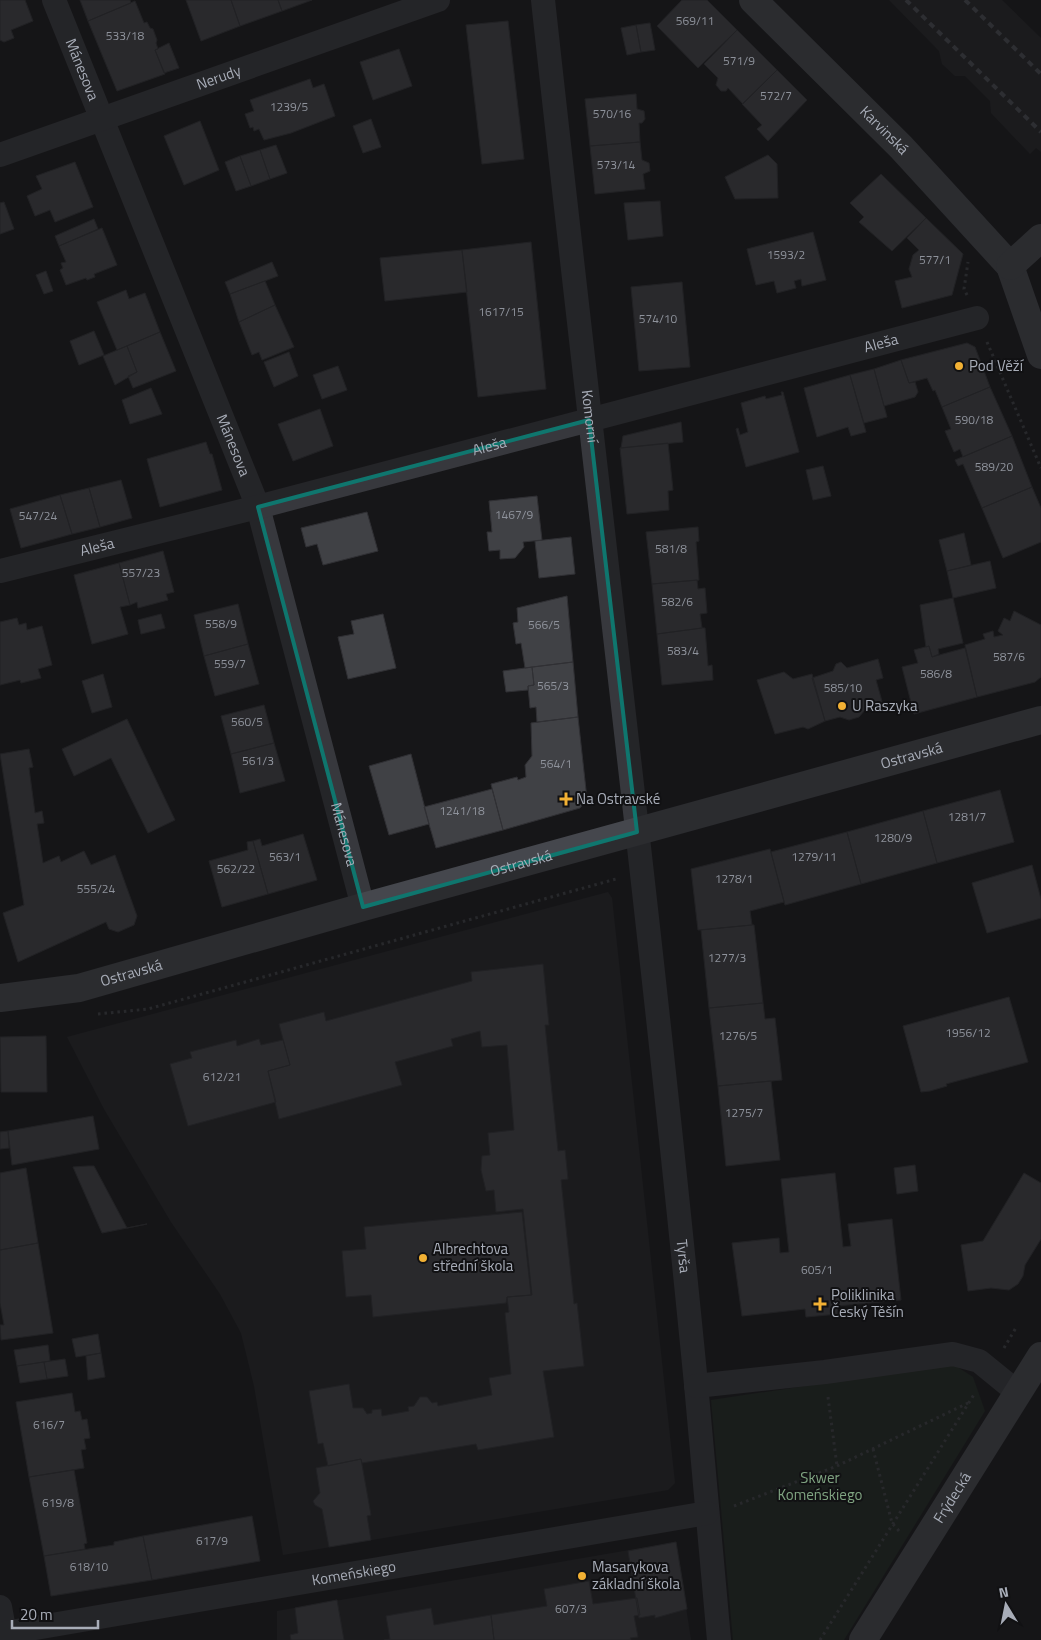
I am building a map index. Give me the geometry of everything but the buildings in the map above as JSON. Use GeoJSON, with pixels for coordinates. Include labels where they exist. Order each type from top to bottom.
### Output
{"type":"FeatureCollection","features":[{"type":"Feature","properties":{"kind":"street","name":"Mánesova"},"geometry":{"type":"LineString","coordinates":[[54,0],[258,507],[363,907]]}},
{"type":"Feature","properties":{"kind":"street","name":"Nerudy"},"geometry":{"type":"LineString","coordinates":[[0,155],[438,0]]}},
{"type":"Feature","properties":{"kind":"street","name":"Komorní"},"geometry":{"type":"LineString","coordinates":[[543,0],[588,420],[641,872]]}},
{"type":"Feature","properties":{"kind":"street","name":"Karvinská"},"geometry":{"type":"LineString","coordinates":[[753,0],[902,146],[1010,266]]}},
{"type":"Feature","properties":{"kind":"street"},"geometry":{"type":"LineString","coordinates":[[1041,238],[1010,266],[1041,355]]}},
{"type":"Feature","properties":{"kind":"street","name":"Aleša"},"geometry":{"type":"LineString","coordinates":[[0,571],[258,507],[977,318]]}},
{"type":"Feature","properties":{"kind":"street","name":"Ostravská"},"geometry":{"type":"LineString","coordinates":[[0,998],[79,988],[363,907],[1041,720]]}},
{"type":"Feature","properties":{"kind":"street","name":"Tyrša"},"geometry":{"type":"LineString","coordinates":[[641,872],[696,1386],[719,1640]]}},
{"type":"Feature","properties":{"kind":"street"},"geometry":{"type":"LineString","coordinates":[[696,1386],[825,1372],[953,1354],[979,1361],[1017,1392]]}},
{"type":"Feature","properties":{"kind":"street","name":"Frýdecká"},"geometry":{"type":"LineString","coordinates":[[863,1640],[1041,1356]]}},
{"type":"Feature","properties":{"kind":"street","name":"Komeńskiego"},"geometry":{"type":"LineString","coordinates":[[3,1636],[707,1513]]}},
{"type":"Feature","properties":{"kind":"street"},"geometry":{"type":"LineString","coordinates":[[0,1607],[3,1636]]}},
{"type":"Feature","properties":{"kind":"path"},"geometry":{"type":"LineString","coordinates":[[969,261],[964,289],[1041,468]]}},
{"type":"Feature","properties":{"kind":"path"},"geometry":{"type":"LineString","coordinates":[[91,1015],[148,1009],[641,872]]}},
{"type":"Feature","properties":{"kind":"path"},"geometry":{"type":"LineString","coordinates":[[820,1640],[1017,1326]]}},
{"type":"Feature","properties":{"kind":"path"},"geometry":{"type":"LineString","coordinates":[[825,1372],[837,1466]]}},
{"type":"Feature","properties":{"kind":"path"},"geometry":{"type":"LineString","coordinates":[[733,1506],[837,1466],[969,1403]]}},
{"type":"Feature","properties":{"kind":"path"},"geometry":{"type":"LineString","coordinates":[[873,1449],[892,1523]]}},
{"type":"Feature","properties":{"kind":"highlighted area"},"geometry":{"type":"Polygon","coordinates":[[[589,420],[637,832],[363,907],[258,507],[589,420]]]}},
{"type":"Feature","properties":{"kind":"shaded area"},"geometry":{"type":"Polygon","coordinates":[[[889,0],[1002,0],[1041,38],[1041,152],[1036,148],[1030,154],[991,113],[990,101],[965,76],[955,76],[942,64],[939,51],[889,0]]]}},
{"type":"Feature","properties":{"kind":"shaded area","name":"Albrechtova střední škola"},"geometry":{"type":"Polygon","coordinates":[[[608,892],[612,898],[675,1483],[668,1490],[283,1555],[254,1386],[241,1333],[220,1294],[171,1222],[104,1109],[67,1037],[608,892]]]}},
{"type":"Feature","properties":{"kind":"shaded area","name":"Masarykova základní škola"},"geometry":{"type":"Polygon","coordinates":[[[676,1542],[691,1640],[277,1640],[277,1611],[676,1542]]]}},
{"type":"Feature","properties":{"kind":"green space","name":"Skwer Komeńskiego"},"geometry":{"type":"Polygon","coordinates":[[[953,1364],[973,1377],[985,1411],[844,1640],[733,1640],[711,1400],[953,1364]]]}},
{"type":"Feature","properties":{"kind":"railway"},"geometry":{"type":"LineString","coordinates":[[906,0],[1041,132]]}},
{"type":"Feature","properties":{"kind":"railway"},"geometry":{"type":"LineString","coordinates":[[965,0],[1041,74]]}},
{"type":"Feature","properties":{"kind":"place","name":"Pod Věží"},"geometry":{"type":"Point","coordinates":[959,366]}},
{"type":"Feature","properties":{"kind":"place","name":"U Raszyka"},"geometry":{"type":"Point","coordinates":[842,706]}},
{"type":"Feature","properties":{"kind":"place","name":"Na Ostravské"},"geometry":{"type":"Point","coordinates":[566,799]}},
{"type":"Feature","properties":{"kind":"place","name":"Albrechtova střední škola"},"geometry":{"type":"Point","coordinates":[423,1258]}},
{"type":"Feature","properties":{"kind":"place","name":"Poliklinika Český Těšín"},"geometry":{"type":"Point","coordinates":[820,1304]}},
{"type":"Feature","properties":{"kind":"place","name":"Masarykova základní škola"},"geometry":{"type":"Point","coordinates":[582,1576]}}]}
